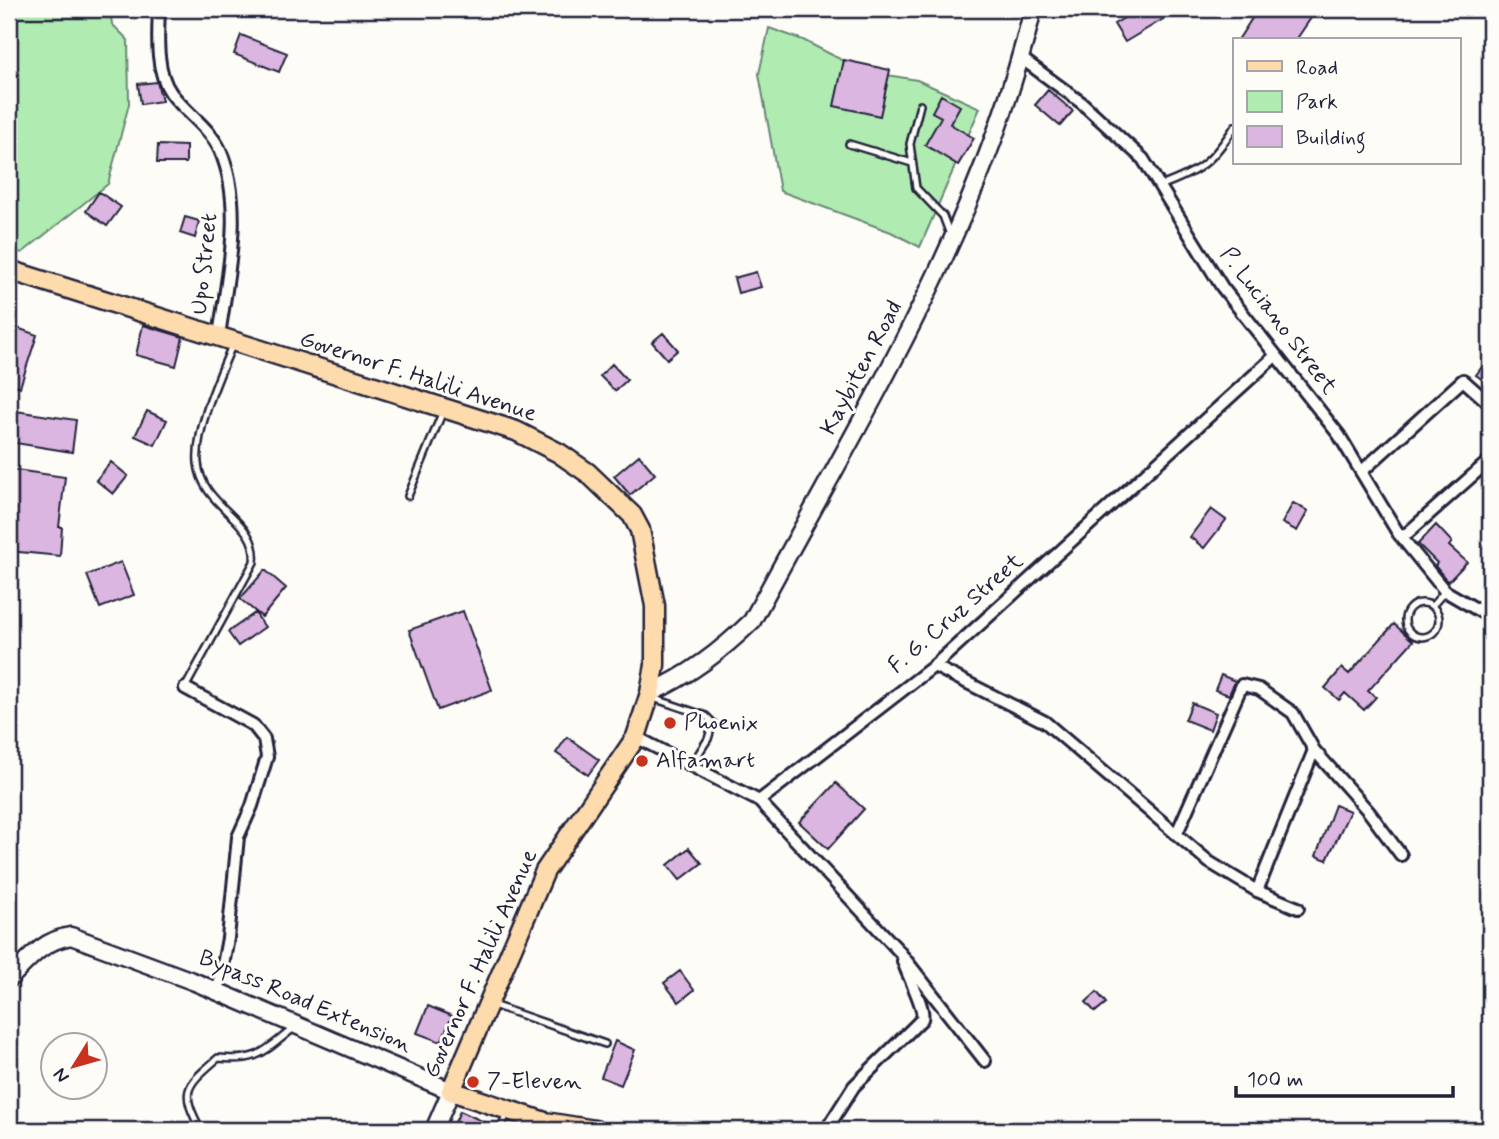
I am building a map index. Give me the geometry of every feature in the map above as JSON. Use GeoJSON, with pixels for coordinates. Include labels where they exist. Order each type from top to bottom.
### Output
{"type":"FeatureCollection","features":[{"type":"Feature","properties":{"kind":"main road","name":"Governor F. Halili Avenue"},"geometry":{"type":"LineString","coordinates":[[9,270],[516,430],[559,453],[588,473],[632,515],[640,530],[655,606],[655,665],[650,695],[636,737],[545,871],[451,1091]]}},
{"type":"Feature","properties":{"kind":"main road","name":"Bypass Road Extension"},"geometry":{"type":"LineString","coordinates":[[451,1091],[545,1122],[595,1130]]}},
{"type":"Feature","properties":{"kind":"street","name":"Upo Street"},"geometry":{"type":"LineString","coordinates":[[159,9],[162,70],[170,92],[198,120],[219,149],[232,191],[226,339]]}},
{"type":"Feature","properties":{"kind":"street","name":"Kaybiten Road"},"geometry":{"type":"LineString","coordinates":[[650,695],[719,653],[751,621],[915,317],[952,238],[991,149],[1021,58],[1033,9]]}},
{"type":"Feature","properties":{"kind":"street","name":"P. Luciano Street"},"geometry":{"type":"LineString","coordinates":[[1021,58],[1092,113],[1143,159],[1222,287],[1274,357],[1339,435],[1402,538],[1445,591],[1490,617]]}},
{"type":"Feature","properties":{"kind":"street","name":"F. G. Cruz Street"},"geometry":{"type":"LineString","coordinates":[[758,801],[934,666],[1274,357]]}},
{"type":"Feature","properties":{"kind":"street"},"geometry":{"type":"LineString","coordinates":[[1361,472],[1463,380],[1488,402]]}},
{"type":"Feature","properties":{"kind":"street"},"geometry":{"type":"LineString","coordinates":[[1402,538],[1490,460]]}},
{"type":"Feature","properties":{"kind":"street"},"geometry":{"type":"LineString","coordinates":[[934,666],[1045,722],[1209,862],[1257,891],[1298,908]]}},
{"type":"Feature","properties":{"kind":"street"},"geometry":{"type":"LineString","coordinates":[[1178,833],[1242,685],[1259,689],[1293,713],[1314,750],[1369,812],[1401,855]]}},
{"type":"Feature","properties":{"kind":"street"},"geometry":{"type":"LineString","coordinates":[[185,688],[253,726],[264,738],[267,757],[252,806],[238,837],[229,939],[218,992]]}},
{"type":"Feature","properties":{"kind":"street"},"geometry":{"type":"LineString","coordinates":[[636,737],[758,801],[902,958],[985,1061]]}},
{"type":"Feature","properties":{"kind":"street"},"geometry":{"type":"LineString","coordinates":[[1257,891],[1314,750]]}},
{"type":"Feature","properties":{"kind":"street","name":"Bypass Road Extension"},"geometry":{"type":"LineString","coordinates":[[9,979],[39,949],[56,938],[71,936],[218,992],[451,1091]]}},
{"type":"Feature","properties":{"kind":"street"},"geometry":{"type":"LineString","coordinates":[[826,1130],[854,1086],[922,1019],[923,1007],[911,986],[902,958]]}},
{"type":"Feature","properties":{"kind":"street","name":"Governor F. Halili Avenue"},"geometry":{"type":"LineString","coordinates":[[434,1130],[451,1091]]}},
{"type":"Feature","properties":{"kind":"lane"},"geometry":{"type":"LineString","coordinates":[[920,105],[910,144],[916,188],[943,216],[952,238]]}},
{"type":"Feature","properties":{"kind":"lane"},"geometry":{"type":"LineString","coordinates":[[1160,186],[1189,176],[1216,157],[1233,128]]}},
{"type":"Feature","properties":{"kind":"lane"},"geometry":{"type":"LineString","coordinates":[[849,144],[912,163]]}},
{"type":"Feature","properties":{"kind":"lane"},"geometry":{"type":"LineString","coordinates":[[185,688],[254,562],[256,548],[246,530],[211,498],[198,463],[226,339]]}},
{"type":"Feature","properties":{"kind":"lane"},"geometry":{"type":"LineString","coordinates":[[408,496],[444,408]]}},
{"type":"Feature","properties":{"kind":"lane"},"geometry":{"type":"LineString","coordinates":[[1432,606],[1445,591]]}},
{"type":"Feature","properties":{"kind":"lane"},"geometry":{"type":"LineString","coordinates":[[1421,603],[1432,606],[1438,616],[1437,628],[1428,636],[1416,637],[1407,630],[1404,618],[1410,607],[1421,603]]}},
{"type":"Feature","properties":{"kind":"lane"},"geometry":{"type":"LineString","coordinates":[[650,695],[706,716],[713,723],[708,738],[690,767]]}},
{"type":"Feature","properties":{"kind":"lane"},"geometry":{"type":"LineString","coordinates":[[487,1003],[605,1044]]}},
{"type":"Feature","properties":{"kind":"lane"},"geometry":{"type":"LineString","coordinates":[[201,1130],[188,1107],[186,1093],[190,1082],[218,1058],[246,1061],[266,1050],[297,1025]]}},
{"type":"Feature","properties":{"kind":"lane"},"geometry":{"type":"LineString","coordinates":[[500,1130],[509,1111]]}},
{"type":"Feature","properties":{"kind":"green space"},"geometry":{"type":"Polygon","coordinates":[[[9,9],[110,9],[112,24],[128,40],[129,104],[108,184],[22,253],[9,249],[9,9]]]}},
{"type":"Feature","properties":{"kind":"green space"},"geometry":{"type":"Polygon","coordinates":[[[769,28],[803,40],[863,71],[917,80],[980,108],[920,247],[891,232],[780,191],[759,74],[769,28]]]}},
{"type":"Feature","properties":{"kind":"building"},"geometry":{"type":"Polygon","coordinates":[[[1139,9],[1180,9],[1125,42],[1114,24],[1139,9]]]}},
{"type":"Feature","properties":{"kind":"building"},"geometry":{"type":"Polygon","coordinates":[[[1258,9],[1317,9],[1297,38],[1239,38],[1258,9]]]}},
{"type":"Feature","properties":{"kind":"building"},"geometry":{"type":"Polygon","coordinates":[[[241,35],[287,53],[279,72],[234,54],[241,35]]]}},
{"type":"Feature","properties":{"kind":"building"},"geometry":{"type":"Polygon","coordinates":[[[844,60],[890,70],[880,116],[834,106],[844,60]]]}},
{"type":"Feature","properties":{"kind":"building"},"geometry":{"type":"Polygon","coordinates":[[[157,82],[162,101],[141,104],[138,84],[157,82]]]}},
{"type":"Feature","properties":{"kind":"building"},"geometry":{"type":"Polygon","coordinates":[[[1048,90],[1073,111],[1060,126],[1035,105],[1048,90]]]}},
{"type":"Feature","properties":{"kind":"building"},"geometry":{"type":"Polygon","coordinates":[[[941,95],[960,106],[950,124],[974,138],[958,165],[925,145],[941,117],[932,112],[941,95]]]}},
{"type":"Feature","properties":{"kind":"building"},"geometry":{"type":"Polygon","coordinates":[[[158,145],[186,146],[186,163],[157,163],[158,145]]]}},
{"type":"Feature","properties":{"kind":"building"},"geometry":{"type":"Polygon","coordinates":[[[99,192],[121,207],[107,226],[86,211],[99,192]]]}},
{"type":"Feature","properties":{"kind":"building"},"geometry":{"type":"Polygon","coordinates":[[[185,217],[199,221],[195,238],[180,233],[185,217]]]}},
{"type":"Feature","properties":{"kind":"building"},"geometry":{"type":"Polygon","coordinates":[[[756,272],[761,287],[738,293],[734,278],[756,272]]]}},
{"type":"Feature","properties":{"kind":"building"},"geometry":{"type":"Polygon","coordinates":[[[9,325],[37,335],[20,387],[9,383],[9,325]]]}},
{"type":"Feature","properties":{"kind":"building"},"geometry":{"type":"Polygon","coordinates":[[[143,325],[183,337],[176,366],[136,355],[143,325]]]}},
{"type":"Feature","properties":{"kind":"building"},"geometry":{"type":"Polygon","coordinates":[[[663,333],[678,350],[667,359],[652,342],[663,333]]]}},
{"type":"Feature","properties":{"kind":"building"},"geometry":{"type":"Polygon","coordinates":[[[1490,356],[1490,385],[1476,375],[1490,356]]]}},
{"type":"Feature","properties":{"kind":"building"},"geometry":{"type":"Polygon","coordinates":[[[612,364],[627,380],[615,391],[600,376],[612,364]]]}},
{"type":"Feature","properties":{"kind":"building"},"geometry":{"type":"Polygon","coordinates":[[[9,410],[76,420],[72,452],[9,442],[9,410]]]}},
{"type":"Feature","properties":{"kind":"building"},"geometry":{"type":"Polygon","coordinates":[[[147,411],[167,420],[155,445],[135,436],[147,411]]]}},
{"type":"Feature","properties":{"kind":"building"},"geometry":{"type":"Polygon","coordinates":[[[639,455],[655,474],[630,495],[614,476],[639,455]]]}},
{"type":"Feature","properties":{"kind":"building"},"geometry":{"type":"Polygon","coordinates":[[[111,462],[128,476],[113,494],[96,480],[111,462]]]}},
{"type":"Feature","properties":{"kind":"building"},"geometry":{"type":"Polygon","coordinates":[[[9,469],[65,477],[59,527],[62,527],[60,556],[9,551],[9,469]]]}},
{"type":"Feature","properties":{"kind":"building"},"geometry":{"type":"Polygon","coordinates":[[[1293,503],[1308,511],[1297,531],[1282,523],[1293,503]]]}},
{"type":"Feature","properties":{"kind":"building"},"geometry":{"type":"Polygon","coordinates":[[[1211,509],[1226,520],[1204,548],[1190,537],[1211,509]]]}},
{"type":"Feature","properties":{"kind":"building"},"geometry":{"type":"Polygon","coordinates":[[[1436,525],[1452,542],[1449,546],[1467,562],[1448,582],[1435,566],[1437,563],[1418,544],[1436,525]]]}},
{"type":"Feature","properties":{"kind":"building"},"geometry":{"type":"Polygon","coordinates":[[[121,562],[134,595],[100,608],[87,575],[121,562]]]}},
{"type":"Feature","properties":{"kind":"building"},"geometry":{"type":"Polygon","coordinates":[[[265,570],[286,588],[262,617],[240,599],[265,570]]]}},
{"type":"Feature","properties":{"kind":"building"},"geometry":{"type":"Polygon","coordinates":[[[463,611],[492,690],[438,710],[409,630],[463,611]]]}},
{"type":"Feature","properties":{"kind":"building"},"geometry":{"type":"Polygon","coordinates":[[[255,613],[265,627],[238,646],[228,632],[255,613]]]}},
{"type":"Feature","properties":{"kind":"building"},"geometry":{"type":"Polygon","coordinates":[[[1394,624],[1413,641],[1368,691],[1376,697],[1364,710],[1345,693],[1339,700],[1325,688],[1342,668],[1349,674],[1394,624]]]}},
{"type":"Feature","properties":{"kind":"building"},"geometry":{"type":"Polygon","coordinates":[[[1221,675],[1235,681],[1229,695],[1215,690],[1221,675]]]}},
{"type":"Feature","properties":{"kind":"building"},"geometry":{"type":"Polygon","coordinates":[[[1192,703],[1216,713],[1210,730],[1185,720],[1192,703]]]}},
{"type":"Feature","properties":{"kind":"building"},"geometry":{"type":"Polygon","coordinates":[[[567,737],[599,760],[588,775],[556,753],[567,737]]]}},
{"type":"Feature","properties":{"kind":"building"},"geometry":{"type":"Polygon","coordinates":[[[836,783],[864,809],[828,849],[799,822],[836,783]]]}},
{"type":"Feature","properties":{"kind":"building"},"geometry":{"type":"Polygon","coordinates":[[[1335,805],[1350,811],[1327,860],[1316,856],[1335,805]]]}},
{"type":"Feature","properties":{"kind":"building"},"geometry":{"type":"Polygon","coordinates":[[[689,848],[702,863],[680,880],[668,865],[689,848]]]}},
{"type":"Feature","properties":{"kind":"building"},"geometry":{"type":"Polygon","coordinates":[[[680,971],[694,990],[679,1002],[664,983],[680,971]]]}},
{"type":"Feature","properties":{"kind":"building"},"geometry":{"type":"Polygon","coordinates":[[[1097,992],[1106,1003],[1095,1012],[1086,1002],[1097,992]]]}},
{"type":"Feature","properties":{"kind":"building"},"geometry":{"type":"Polygon","coordinates":[[[428,1006],[452,1016],[441,1042],[417,1033],[428,1006]]]}},
{"type":"Feature","properties":{"kind":"building"},"geometry":{"type":"Polygon","coordinates":[[[615,1041],[635,1050],[621,1085],[601,1077],[615,1041]]]}},
{"type":"Feature","properties":{"kind":"building"},"geometry":{"type":"Polygon","coordinates":[[[460,1111],[495,1127],[495,1130],[460,1130],[453,1127],[460,1111]]]}},
{"type":"Feature","properties":{"kind":"place","name":"Phoenix"},"geometry":{"type":"Point","coordinates":[670,723]}},
{"type":"Feature","properties":{"kind":"place","name":"Alfamart"},"geometry":{"type":"Point","coordinates":[642,761]}},
{"type":"Feature","properties":{"kind":"place","name":"7-Eleven"},"geometry":{"type":"Point","coordinates":[473,1082]}}]}
